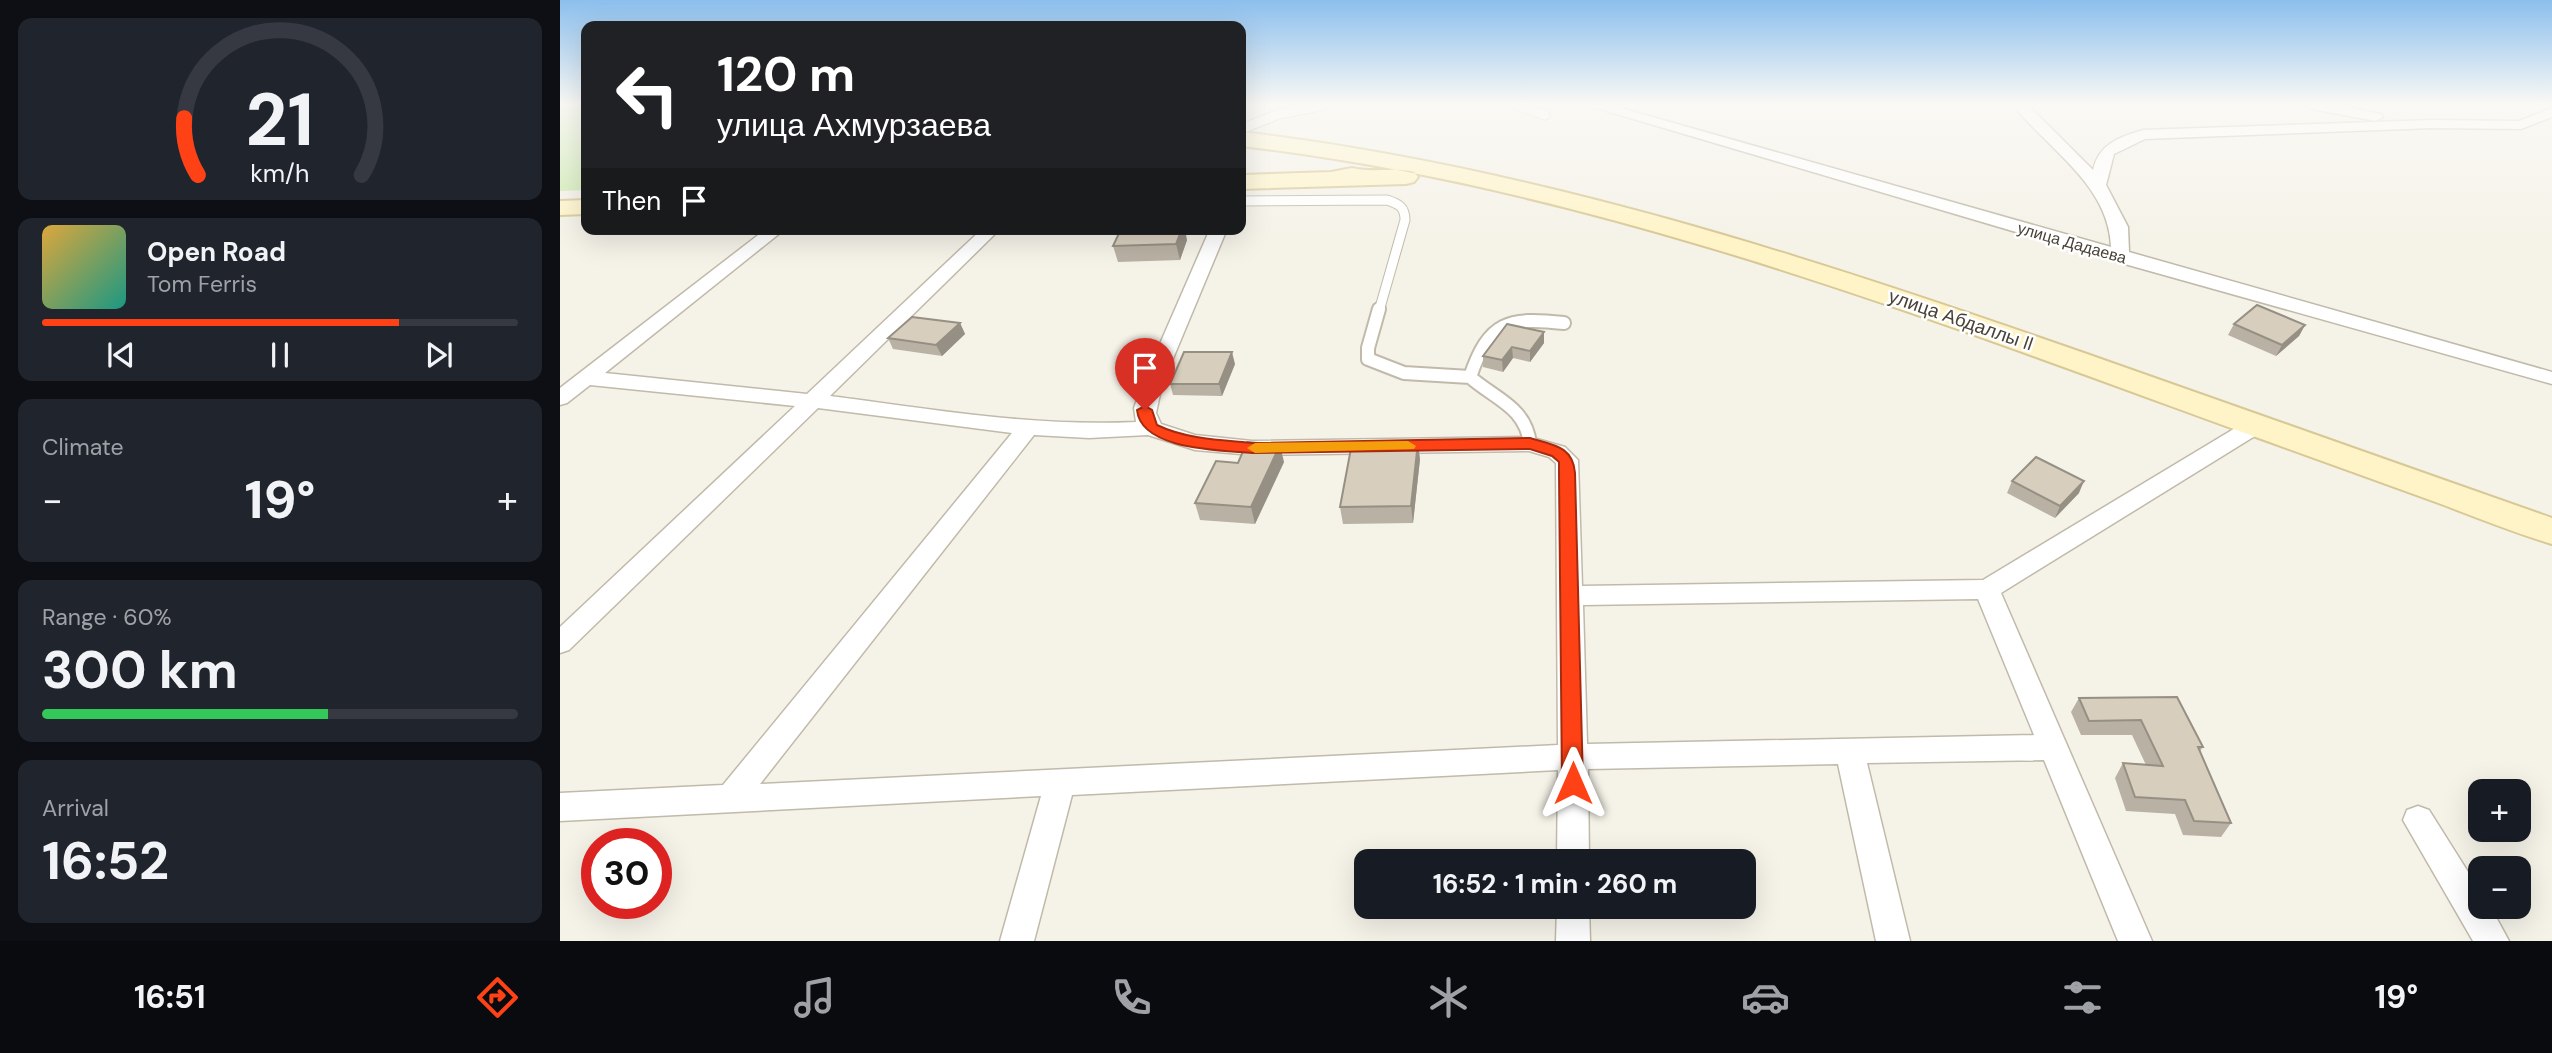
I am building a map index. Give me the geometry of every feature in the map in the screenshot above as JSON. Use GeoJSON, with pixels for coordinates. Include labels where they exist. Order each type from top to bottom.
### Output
{"type":"FeatureCollection","features":[{"type":"Feature","properties":{"kind":"street","name":"улица Абдаллы II"},"geometry":{"type":"LineString","coordinates":[[1322,149],[1356,153],[1500,183],[1659,224],[1792,263],[1920,305],[2552,531]]}},
{"type":"Feature","properties":{"kind":"street","name":"улица Дадаева"},"geometry":{"type":"LineString","coordinates":[[1745,149],[2552,378]]}},
{"type":"Feature","properties":{"kind":"street"},"geometry":{"type":"LineString","coordinates":[[2062,149],[2098,186],[2119,227],[2120,257]]}},
{"type":"Feature","properties":{"kind":"street"},"geometry":{"type":"LineString","coordinates":[[2098,186],[2103,157],[2112,149]]}},
{"type":"Feature","properties":{"kind":"street"},"geometry":{"type":"LineString","coordinates":[[1331,179],[1350,176],[1369,164],[1367,159],[1356,153]]}},
{"type":"Feature","properties":{"kind":"street"},"geometry":{"type":"LineString","coordinates":[[1246,182],[1451,178],[1500,183]]}},
{"type":"Feature","properties":{"kind":"street"},"geometry":{"type":"LineString","coordinates":[[560,208],[581,207]]}},
{"type":"Feature","properties":{"kind":"street"},"geometry":{"type":"LineString","coordinates":[[560,398],[769,235]]}},
{"type":"Feature","properties":{"kind":"street"},"geometry":{"type":"LineString","coordinates":[[560,643],[986,235]]}},
{"type":"Feature","properties":{"kind":"street"},"geometry":{"type":"LineString","coordinates":[[1216,235],[1152,385],[1145,410],[1146,421],[1152,428],[1166,436],[1208,444],[1252,448],[1530,443],[1557,452],[1567,460],[1573,849]]}},
{"type":"Feature","properties":{"kind":"street"},"geometry":{"type":"LineString","coordinates":[[588,378],[814,401],[1028,428],[1089,431],[1152,428]]}},
{"type":"Feature","properties":{"kind":"street"},"geometry":{"type":"LineString","coordinates":[[1570,596],[1987,589],[2255,426]]}},
{"type":"Feature","properties":{"kind":"street"},"geometry":{"type":"LineString","coordinates":[[730,799],[1028,428]]}},
{"type":"Feature","properties":{"kind":"street"},"geometry":{"type":"LineString","coordinates":[[1987,589],[2135,941]]}},
{"type":"Feature","properties":{"kind":"street"},"geometry":{"type":"LineString","coordinates":[[560,807],[1573,757],[2053,747]]}},
{"type":"Feature","properties":{"kind":"street"},"geometry":{"type":"LineString","coordinates":[[1850,752],[1893,941]]}},
{"type":"Feature","properties":{"kind":"street"},"geometry":{"type":"LineString","coordinates":[[1017,941],[1060,783]]}},
{"type":"Feature","properties":{"kind":"street"},"geometry":{"type":"LineString","coordinates":[[2418,820],[2492,941]]}},
{"type":"Feature","properties":{"kind":"street"},"geometry":{"type":"LineString","coordinates":[[1573,919],[1573,941]]}},
{"type":"Feature","properties":{"kind":"lane"},"geometry":{"type":"LineString","coordinates":[[1246,201],[1387,200],[1399,204],[1405,212],[1405,220],[1368,348],[1368,359],[1381,368],[1400,372],[1469,377],[1526,422],[1530,443]]}},
{"type":"Feature","properties":{"kind":"lane"},"geometry":{"type":"LineString","coordinates":[[1469,377],[1474,360],[1496,327],[1520,319],[1564,323]]}},
{"type":"Feature","properties":{"kind":"green space"},"geometry":{"type":"Polygon","coordinates":[[[560,149],[581,149],[581,190],[560,191],[560,149]]]}},
{"type":"Feature","properties":{"kind":"building"},"geometry":{"type":"Polygon","coordinates":[[[1118,235],[1180,235],[1176,244],[1113,246],[1118,235]]]}},
{"type":"Feature","properties":{"kind":"building"},"geometry":{"type":"Polygon","coordinates":[[[2257,305],[2305,325],[2282,345],[2234,324],[2257,305]]]}},
{"type":"Feature","properties":{"kind":"building"},"geometry":{"type":"Polygon","coordinates":[[[912,317],[960,323],[936,345],[888,338],[912,317]]]}},
{"type":"Feature","properties":{"kind":"building"},"geometry":{"type":"Polygon","coordinates":[[[1507,324],[1544,332],[1530,351],[1512,347],[1502,360],[1483,356],[1507,324]]]}},
{"type":"Feature","properties":{"kind":"building"},"geometry":{"type":"Polygon","coordinates":[[[1184,352],[1232,352],[1219,384],[1170,384],[1184,352]]]}},
{"type":"Feature","properties":{"kind":"building"},"geometry":{"type":"Polygon","coordinates":[[[1247,442],[1280,445],[1251,507],[1195,503],[1216,461],[1238,463],[1247,442]]]}},
{"type":"Feature","properties":{"kind":"building"},"geometry":{"type":"Polygon","coordinates":[[[1418,442],[1411,506],[1340,507],[1352,443],[1418,442]]]}},
{"type":"Feature","properties":{"kind":"building"},"geometry":{"type":"Polygon","coordinates":[[[2036,457],[2084,481],[2060,506],[2012,481],[2036,457]]]}},
{"type":"Feature","properties":{"kind":"building"},"geometry":{"type":"Polygon","coordinates":[[[2177,697],[2203,747],[2198,747],[2231,823],[2194,821],[2185,800],[2135,797],[2123,763],[2163,766],[2141,720],[2089,721],[2079,698],[2177,697]]]}},
{"type":"Feature","properties":{"kind":"slow traffic"},"geometry":{"type":"LineString","coordinates":[[1255,448],[1408,446]]}},
{"type":"Feature","properties":{"kind":"route"},"geometry":{"type":"LineString","coordinates":[[1145,410],[1146,421],[1166,436],[1208,444],[1252,448],[1530,443],[1545,446],[1567,460],[1573,783]]}}]}
